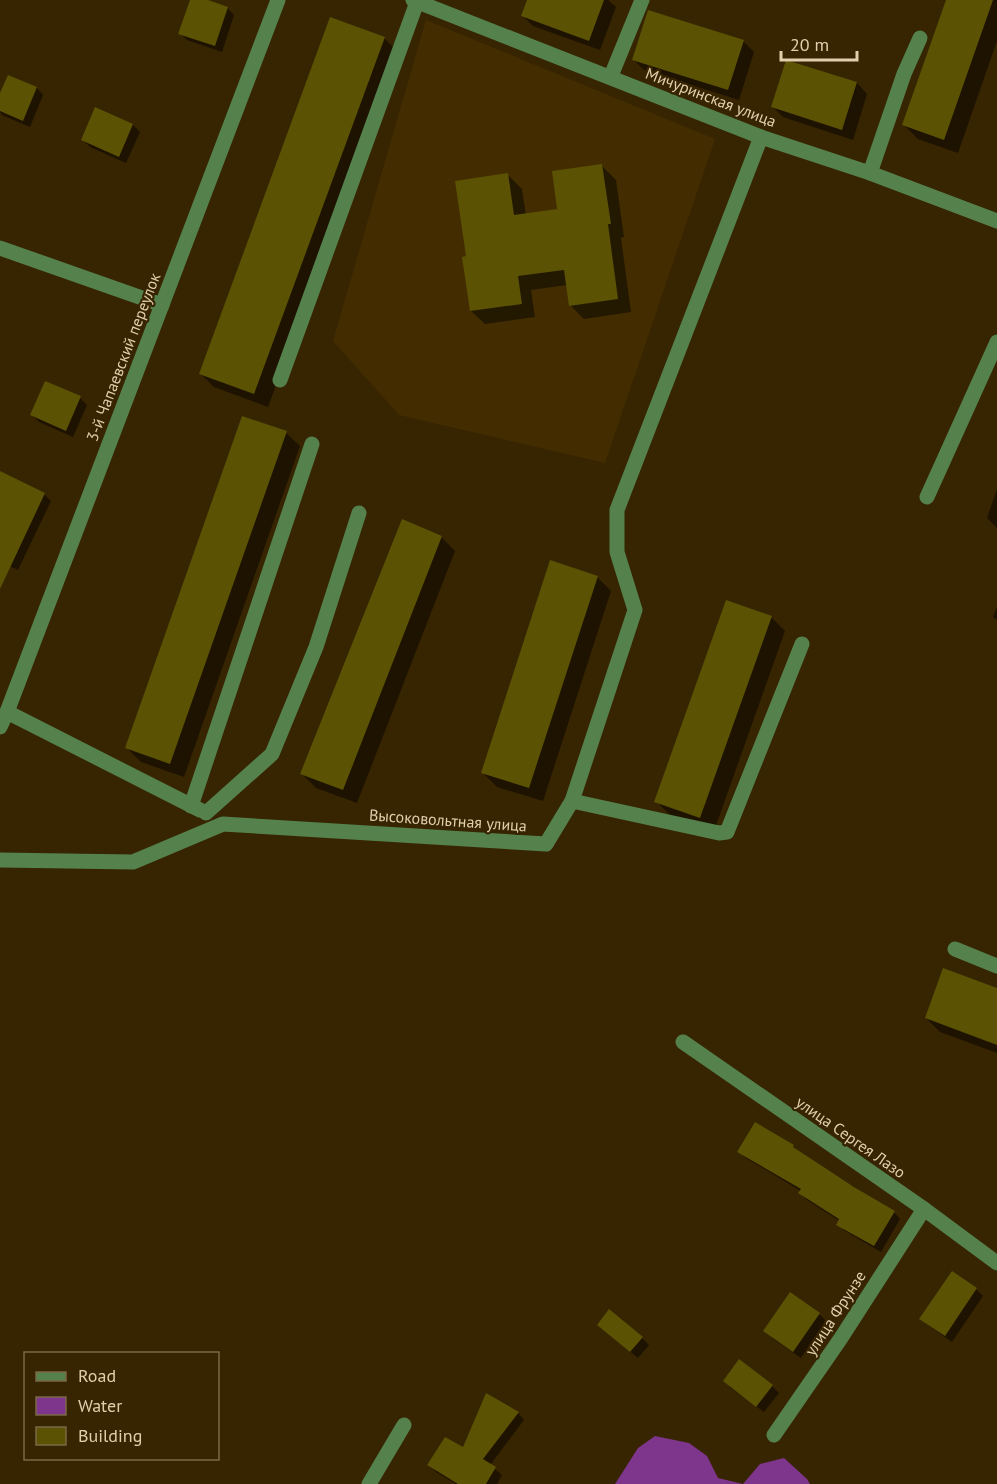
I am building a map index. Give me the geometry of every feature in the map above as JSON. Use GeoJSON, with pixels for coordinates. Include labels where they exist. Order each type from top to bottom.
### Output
{"type":"FeatureCollection","features":[{"type":"Feature","properties":{"kind":"street","name":"3-й Чапаевский переулок"},"geometry":{"type":"LineString","coordinates":[[0,727],[278,0]]}},
{"type":"Feature","properties":{"kind":"street"},"geometry":{"type":"LineString","coordinates":[[610,76],[642,0]]}},
{"type":"Feature","properties":{"kind":"street"},"geometry":{"type":"LineString","coordinates":[[280,380],[415,1]]}},
{"type":"Feature","properties":{"kind":"street","name":"Мичуринская улица"},"geometry":{"type":"LineString","coordinates":[[415,1],[761,137],[870,173],[997,221]]}},
{"type":"Feature","properties":{"kind":"street"},"geometry":{"type":"LineString","coordinates":[[870,173],[904,74],[920,38]]}},
{"type":"Feature","properties":{"kind":"street","name":"Высоковольтная улица"},"geometry":{"type":"LineString","coordinates":[[0,860],[133,862],[223,824],[546,844],[572,801],[635,610],[617,552],[617,510],[761,137]]}},
{"type":"Feature","properties":{"kind":"street"},"geometry":{"type":"LineString","coordinates":[[0,248],[162,305]]}},
{"type":"Feature","properties":{"kind":"street"},"geometry":{"type":"LineString","coordinates":[[927,497],[997,342]]}},
{"type":"Feature","properties":{"kind":"street"},"geometry":{"type":"LineString","coordinates":[[191,806],[312,444]]}},
{"type":"Feature","properties":{"kind":"street"},"geometry":{"type":"LineString","coordinates":[[206,813],[272,754],[316,647],[359,513]]}},
{"type":"Feature","properties":{"kind":"street"},"geometry":{"type":"LineString","coordinates":[[572,801],[719,833],[727,832],[802,644]]}},
{"type":"Feature","properties":{"kind":"street"},"geometry":{"type":"LineString","coordinates":[[7,712],[206,813],[223,824]]}},
{"type":"Feature","properties":{"kind":"street"},"geometry":{"type":"LineString","coordinates":[[955,949],[997,966]]}},
{"type":"Feature","properties":{"kind":"street","name":"улица Сергея Лазо"},"geometry":{"type":"LineString","coordinates":[[683,1042],[924,1209],[997,1263]]}},
{"type":"Feature","properties":{"kind":"street","name":"улица Фрунзе"},"geometry":{"type":"LineString","coordinates":[[774,1435],[841,1338],[924,1209]]}},
{"type":"Feature","properties":{"kind":"street"},"geometry":{"type":"LineString","coordinates":[[369,1484],[404,1425]]}},
{"type":"Feature","properties":{"kind":"shaded area"},"geometry":{"type":"Polygon","coordinates":[[[426,20],[715,139],[605,463],[399,415],[333,341],[426,20]]]}},
{"type":"Feature","properties":{"kind":"water"},"geometry":{"type":"Polygon","coordinates":[[[655,1436],[689,1443],[707,1456],[718,1478],[743,1484],[615,1484],[638,1448],[655,1436]]]}},
{"type":"Feature","properties":{"kind":"water"},"geometry":{"type":"Polygon","coordinates":[[[784,1458],[810,1484],[743,1484],[760,1464],[784,1458]]]}},
{"type":"Feature","properties":{"kind":"building"},"geometry":{"type":"Polygon","coordinates":[[[190,0],[208,0],[228,7],[215,46],[178,34],[190,0]]]}},
{"type":"Feature","properties":{"kind":"building"},"geometry":{"type":"Polygon","coordinates":[[[527,0],[604,0],[589,41],[521,16],[527,0]]]}},
{"type":"Feature","properties":{"kind":"building"},"geometry":{"type":"Polygon","coordinates":[[[946,0],[993,0],[944,140],[902,125],[946,0]]]}},
{"type":"Feature","properties":{"kind":"building"},"geometry":{"type":"Polygon","coordinates":[[[648,10],[744,40],[728,90],[632,60],[648,10]]]}},
{"type":"Feature","properties":{"kind":"building"},"geometry":{"type":"Polygon","coordinates":[[[330,17],[385,37],[254,394],[199,374],[330,17]]]}},
{"type":"Feature","properties":{"kind":"building"},"geometry":{"type":"Polygon","coordinates":[[[786,60],[857,82],[842,130],[771,107],[786,60]]]}},
{"type":"Feature","properties":{"kind":"building"},"geometry":{"type":"Polygon","coordinates":[[[8,75],[37,87],[23,121],[0,111],[0,93],[8,75]]]}},
{"type":"Feature","properties":{"kind":"building"},"geometry":{"type":"Polygon","coordinates":[[[95,107],[133,124],[119,157],[81,140],[95,107]]]}},
{"type":"Feature","properties":{"kind":"building"},"geometry":{"type":"Polygon","coordinates":[[[602,164],[611,224],[608,224],[618,299],[569,306],[564,270],[518,276],[522,304],[470,311],[462,257],[466,256],[455,181],[508,173],[514,215],[557,209],[552,171],[602,164]]]}},
{"type":"Feature","properties":{"kind":"building"},"geometry":{"type":"Polygon","coordinates":[[[45,381],[81,396],[66,431],[30,415],[45,381]]]}},
{"type":"Feature","properties":{"kind":"building"},"geometry":{"type":"Polygon","coordinates":[[[242,416],[287,431],[170,764],[125,748],[242,416]]]}},
{"type":"Feature","properties":{"kind":"building"},"geometry":{"type":"Polygon","coordinates":[[[0,471],[45,493],[0,589],[0,471]]]}},
{"type":"Feature","properties":{"kind":"building"},"geometry":{"type":"Polygon","coordinates":[[[402,519],[442,536],[343,790],[300,774],[402,519]]]}},
{"type":"Feature","properties":{"kind":"building"},"geometry":{"type":"Polygon","coordinates":[[[550,560],[598,576],[529,788],[481,773],[550,560]]]}},
{"type":"Feature","properties":{"kind":"building"},"geometry":{"type":"Polygon","coordinates":[[[726,600],[772,616],[700,818],[654,802],[726,600]]]}},
{"type":"Feature","properties":{"kind":"building"},"geometry":{"type":"Polygon","coordinates":[[[943,968],[997,988],[997,1045],[925,1018],[943,968]]]}},
{"type":"Feature","properties":{"kind":"building"},"geometry":{"type":"Polygon","coordinates":[[[755,1122],[895,1211],[874,1246],[836,1225],[839,1219],[798,1193],[801,1189],[737,1152],[755,1122]]]}},
{"type":"Feature","properties":{"kind":"building"},"geometry":{"type":"Polygon","coordinates":[[[952,1271],[977,1288],[945,1336],[919,1319],[952,1271]]]}},
{"type":"Feature","properties":{"kind":"building"},"geometry":{"type":"Polygon","coordinates":[[[790,1292],[820,1313],[793,1352],[763,1331],[790,1292]]]}},
{"type":"Feature","properties":{"kind":"building"},"geometry":{"type":"Polygon","coordinates":[[[609,1309],[643,1337],[630,1352],[597,1325],[609,1309]]]}},
{"type":"Feature","properties":{"kind":"building"},"geometry":{"type":"Polygon","coordinates":[[[739,1359],[773,1385],[756,1407],[723,1381],[739,1359]]]}},
{"type":"Feature","properties":{"kind":"building"},"geometry":{"type":"Polygon","coordinates":[[[486,1393],[519,1412],[483,1459],[496,1467],[486,1484],[458,1484],[427,1465],[445,1437],[463,1447],[486,1393]]]}}]}
